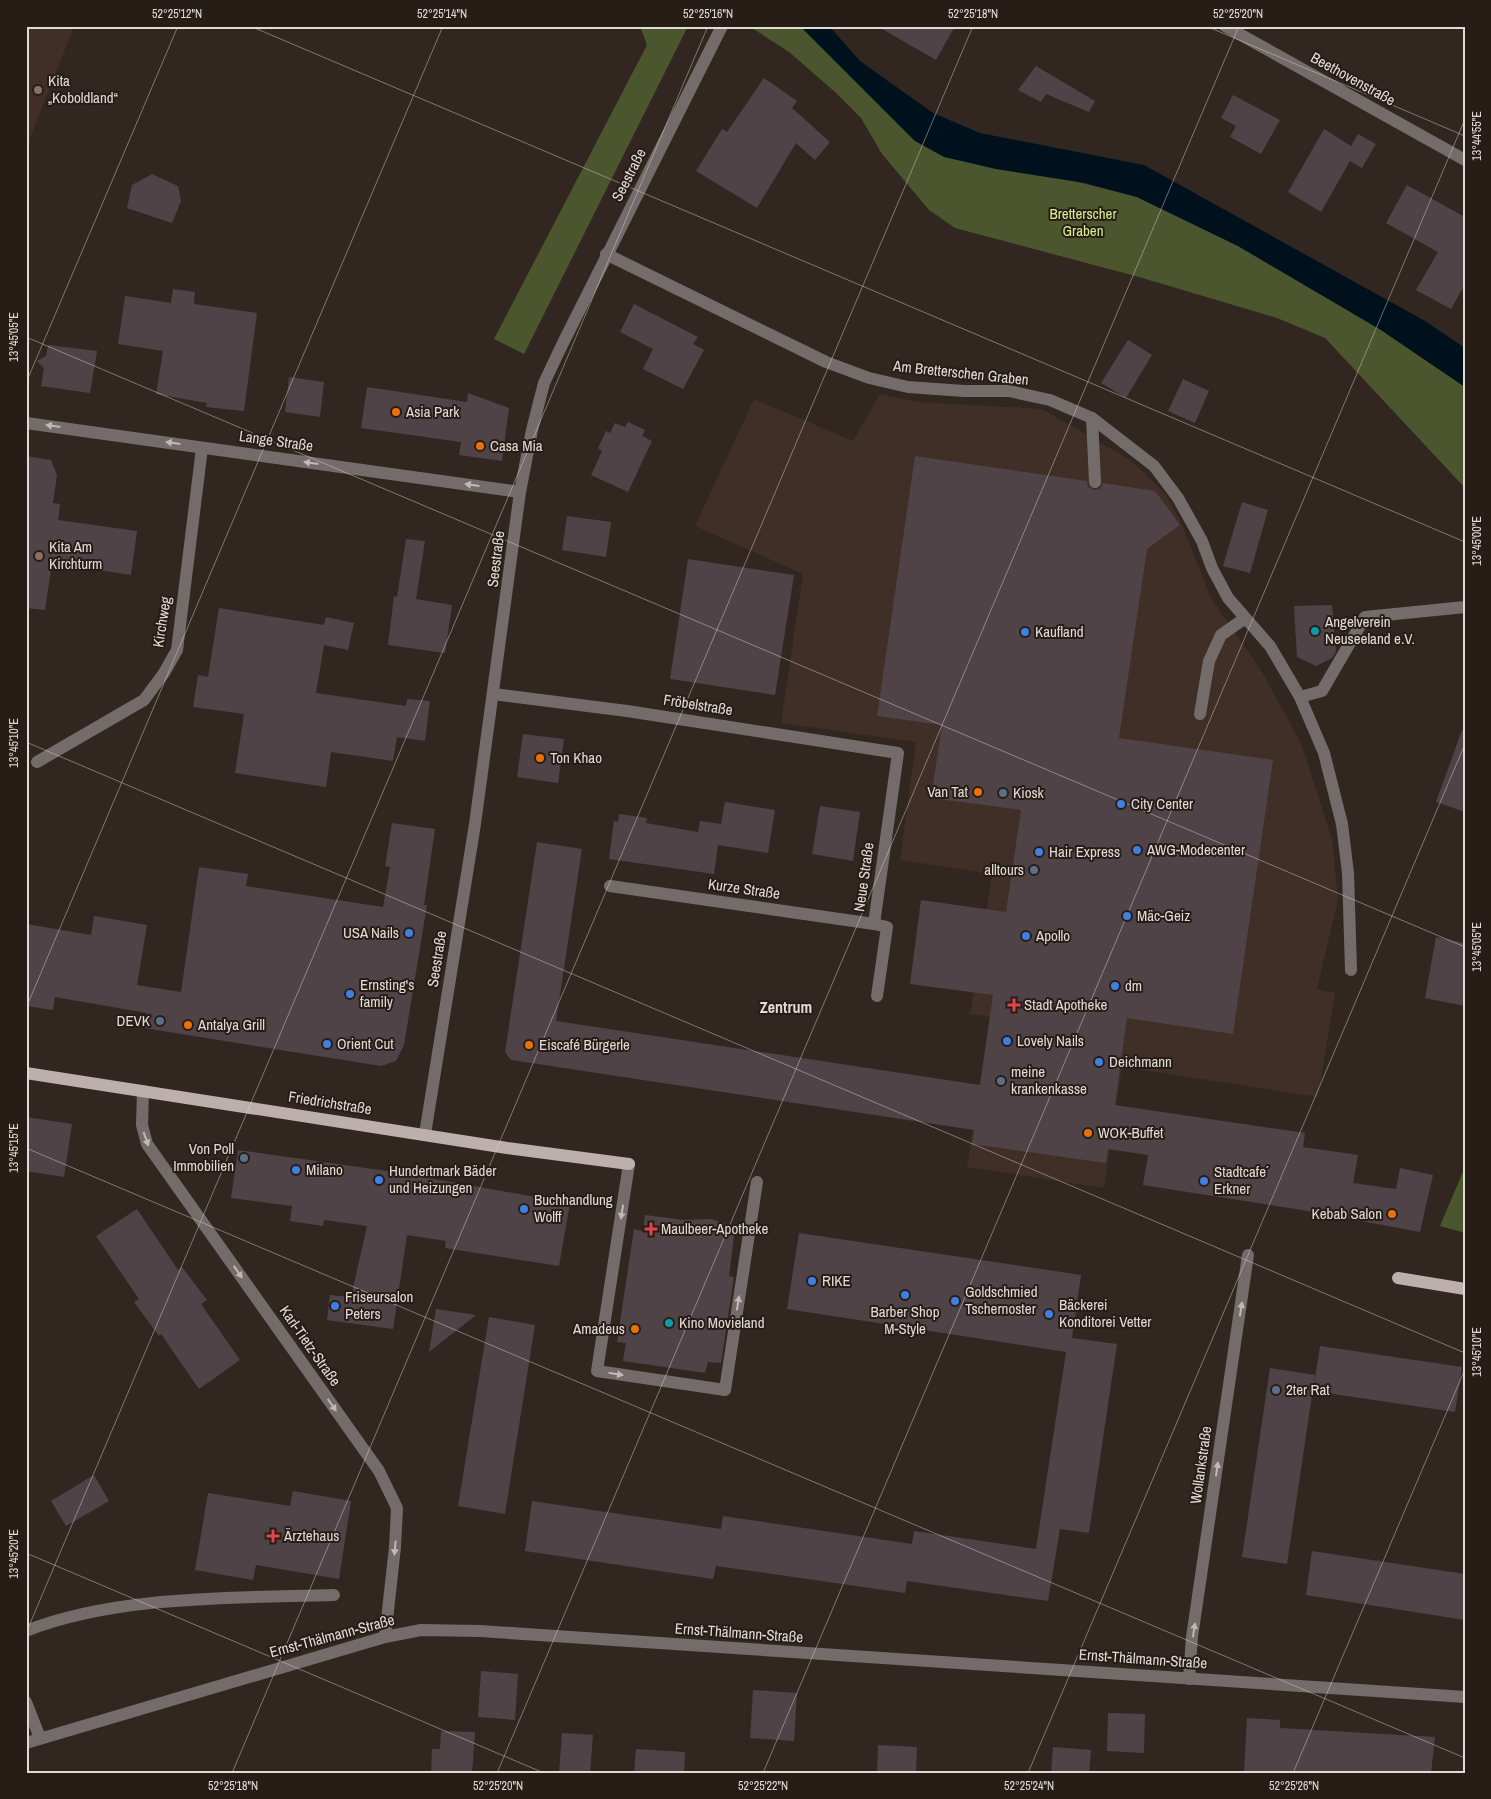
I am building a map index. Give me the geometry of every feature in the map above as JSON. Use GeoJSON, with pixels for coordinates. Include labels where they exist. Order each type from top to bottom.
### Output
{"type":"FeatureCollection","features":[{"type":"Feature","properties":{"kind":"main road","name":"Friedrichstraße"},"geometry":{"type":"LineString","coordinates":[[26,1073],[629,1164]]}},
{"type":"Feature","properties":{"kind":"main road"},"geometry":{"type":"LineString","coordinates":[[1398,1278],[1465,1289]]}},
{"type":"Feature","properties":{"kind":"street","name":"Seestraße"},"geometry":{"type":"LineString","coordinates":[[425,1134],[494,694],[520,492],[532,430],[544,384],[606,254],[722,26]]}},
{"type":"Feature","properties":{"kind":"street","name":"Beethovenstraße"},"geometry":{"type":"LineString","coordinates":[[1225,26],[1465,160]]}},
{"type":"Feature","properties":{"kind":"street","name":"Am Bretterschen Graben"},"geometry":{"type":"LineString","coordinates":[[606,254],[826,362],[870,378],[908,387],[964,391],[1009,391],[1050,400],[1092,418],[1154,466],[1178,498],[1202,541],[1212,568],[1228,598],[1244,619],[1270,646],[1300,696],[1324,752],[1342,824],[1348,873],[1351,970]]}},
{"type":"Feature","properties":{"kind":"street"},"geometry":{"type":"LineString","coordinates":[[1092,418],[1095,482]]}},
{"type":"Feature","properties":{"kind":"street","name":"Lange Straße"},"geometry":{"type":"LineString","coordinates":[[26,422],[520,492]]}},
{"type":"Feature","properties":{"kind":"street","name":"Kirchweg"},"geometry":{"type":"LineString","coordinates":[[38,762],[144,700],[164,673],[177,650],[202,448]]}},
{"type":"Feature","properties":{"kind":"street"},"geometry":{"type":"LineString","coordinates":[[1300,696],[1322,691],[1365,616],[1465,607]]}},
{"type":"Feature","properties":{"kind":"street"},"geometry":{"type":"LineString","coordinates":[[1200,714],[1209,661],[1221,635],[1244,619]]}},
{"type":"Feature","properties":{"kind":"street","name":"Fröbelstraße"},"geometry":{"type":"LineString","coordinates":[[494,694],[627,710],[898,753]]}},
{"type":"Feature","properties":{"kind":"street","name":"Neue Straße"},"geometry":{"type":"LineString","coordinates":[[877,996],[886,927],[874,924],[898,753]]}},
{"type":"Feature","properties":{"kind":"street","name":"Kurze Straße"},"geometry":{"type":"LineString","coordinates":[[610,886],[874,924]]}},
{"type":"Feature","properties":{"kind":"street","name":"Karl-Tietz-Straße"},"geometry":{"type":"LineString","coordinates":[[143,1091],[142,1125],[147,1144],[379,1472],[397,1508],[395,1547],[385,1637]]}},
{"type":"Feature","properties":{"kind":"street"},"geometry":{"type":"LineString","coordinates":[[629,1164],[597,1371],[725,1390],[757,1182]]}},
{"type":"Feature","properties":{"kind":"street","name":"Wollankstraße"},"geometry":{"type":"LineString","coordinates":[[1189,1679],[1192,1637],[1248,1256]]}},
{"type":"Feature","properties":{"kind":"street"},"geometry":{"type":"LineString","coordinates":[[26,1632],[46,1623],[85,1613],[187,1600],[334,1595]]}},
{"type":"Feature","properties":{"kind":"street","name":"Ernst-Thälmann-Straße"},"geometry":{"type":"LineString","coordinates":[[26,1743],[385,1637],[421,1630],[480,1631],[1465,1697]]}},
{"type":"Feature","properties":{"kind":"street"},"geometry":{"type":"LineString","coordinates":[[26,1702],[40,1738]]}},
{"type":"Feature","properties":{"kind":"shaded area","name":"Kita „Koboldland“"},"geometry":{"type":"Polygon","coordinates":[[[26,26],[68,26],[72,32],[26,148],[26,26]]]}},
{"type":"Feature","properties":{"kind":"shaded area"},"geometry":{"type":"Polygon","coordinates":[[[880,394],[917,402],[1042,409],[1129,459],[1163,491],[1180,520],[1211,598],[1262,672],[1301,743],[1332,839],[1338,899],[1317,989],[1335,993],[1318,1097],[1122,1067],[1104,1188],[967,1167],[990,1017],[970,1014],[992,874],[900,860],[916,742],[781,723],[803,574],[695,526],[754,399],[853,441],[880,394]]]}},
{"type":"Feature","properties":{"kind":"green space"},"geometry":{"type":"Polygon","coordinates":[[[640,26],[688,26],[524,354],[494,339],[647,45],[640,26]]]}},
{"type":"Feature","properties":{"kind":"green space","name":"Bretterscher Graben"},"geometry":{"type":"Polygon","coordinates":[[[749,26],[800,26],[915,141],[1137,197],[1238,246],[1381,330],[1465,387],[1465,488],[1325,338],[1277,318],[1139,277],[955,228],[929,210],[882,154],[861,118],[835,92],[789,52],[749,26]]]}},
{"type":"Feature","properties":{"kind":"green space"},"geometry":{"type":"Polygon","coordinates":[[[1465,1167],[1465,1233],[1440,1226],[1465,1167]]]}},
{"type":"Feature","properties":{"kind":"water"},"geometry":{"type":"Polygon","coordinates":[[[800,26],[829,26],[860,61],[933,113],[980,133],[1144,165],[1425,321],[1465,348],[1465,387],[1381,330],[1238,246],[1137,197],[1085,183],[996,169],[944,157],[915,141],[800,26]]]}},
{"type":"Feature","properties":{"kind":"building"},"geometry":{"type":"Polygon","coordinates":[[[877,26],[955,26],[936,60],[877,26]]]}},
{"type":"Feature","properties":{"kind":"building"},"geometry":{"type":"Polygon","coordinates":[[[1036,66],[1095,101],[1089,112],[1046,94],[1041,102],[1018,90],[1036,66]]]}},
{"type":"Feature","properties":{"kind":"building"},"geometry":{"type":"Polygon","coordinates":[[[764,78],[797,101],[792,108],[830,142],[815,160],[796,143],[757,208],[696,171],[722,129],[727,132],[764,78]]]}},
{"type":"Feature","properties":{"kind":"building"},"geometry":{"type":"Polygon","coordinates":[[[1233,95],[1280,120],[1261,154],[1230,137],[1236,126],[1221,118],[1233,95]]]}},
{"type":"Feature","properties":{"kind":"building"},"geometry":{"type":"Polygon","coordinates":[[[1324,129],[1351,146],[1358,134],[1376,144],[1362,168],[1350,161],[1321,212],[1288,192],[1324,129]]]}},
{"type":"Feature","properties":{"kind":"building"},"geometry":{"type":"Polygon","coordinates":[[[152,174],[178,186],[181,201],[172,223],[127,208],[132,185],[152,174]]]}},
{"type":"Feature","properties":{"kind":"building"},"geometry":{"type":"Polygon","coordinates":[[[1407,185],[1465,217],[1465,284],[1451,309],[1416,290],[1438,252],[1386,223],[1407,185]]]}},
{"type":"Feature","properties":{"kind":"building"},"geometry":{"type":"Polygon","coordinates":[[[173,289],[195,292],[194,304],[257,313],[244,411],[206,407],[207,403],[156,394],[163,351],[118,344],[125,296],[171,303],[173,289]]]}},
{"type":"Feature","properties":{"kind":"building"},"geometry":{"type":"Polygon","coordinates":[[[634,304],[698,337],[693,344],[704,350],[683,389],[643,369],[653,349],[620,332],[634,304]]]}},
{"type":"Feature","properties":{"kind":"building"},"geometry":{"type":"Polygon","coordinates":[[[1128,340],[1152,355],[1126,398],[1101,383],[1128,340]]]}},
{"type":"Feature","properties":{"kind":"building"},"geometry":{"type":"Polygon","coordinates":[[[48,345],[97,351],[90,393],[41,386],[44,368],[37,361],[46,356],[48,345]]]}},
{"type":"Feature","properties":{"kind":"building"},"geometry":{"type":"Polygon","coordinates":[[[289,377],[324,382],[320,417],[285,412],[289,377]]]}},
{"type":"Feature","properties":{"kind":"building"},"geometry":{"type":"Polygon","coordinates":[[[1183,379],[1209,391],[1195,423],[1168,411],[1183,379]]]}},
{"type":"Feature","properties":{"kind":"building"},"geometry":{"type":"Polygon","coordinates":[[[367,387],[467,402],[468,393],[509,408],[502,461],[459,455],[461,442],[361,428],[367,387]]]}},
{"type":"Feature","properties":{"kind":"building"},"geometry":{"type":"Polygon","coordinates":[[[628,422],[645,430],[642,436],[652,441],[628,492],[591,475],[602,451],[598,448],[606,431],[610,433],[615,423],[625,427],[628,422]]]}},
{"type":"Feature","properties":{"kind":"building"},"geometry":{"type":"Polygon","coordinates":[[[26,456],[51,460],[57,475],[53,503],[60,504],[58,520],[137,531],[131,575],[52,563],[45,610],[26,608],[26,456]]]}},
{"type":"Feature","properties":{"kind":"building","name":"City Center"},"geometry":{"type":"Polygon","coordinates":[[[915,456],[1087,481],[1088,487],[1095,490],[1100,489],[1103,483],[1155,491],[1180,525],[1147,549],[1119,738],[1273,760],[1233,1034],[1127,1018],[1115,1105],[1305,1133],[1303,1147],[1358,1155],[1353,1183],[1396,1189],[1400,1168],[1433,1175],[1420,1232],[1302,1210],[1143,1185],[1148,1155],[1108,1149],[1106,1163],[972,1144],[974,1130],[511,1060],[505,1052],[537,842],[582,849],[556,1021],[980,1085],[993,995],[910,984],[921,900],[1006,912],[1021,810],[931,798],[942,725],[877,716],[915,456]]]}},
{"type":"Feature","properties":{"kind":"building"},"geometry":{"type":"Polygon","coordinates":[[[1242,502],[1268,510],[1250,573],[1223,566],[1242,502]]]}},
{"type":"Feature","properties":{"kind":"building"},"geometry":{"type":"Polygon","coordinates":[[[567,516],[611,522],[606,557],[562,550],[567,516]]]}},
{"type":"Feature","properties":{"kind":"building"},"geometry":{"type":"Polygon","coordinates":[[[406,539],[425,541],[416,599],[452,605],[445,653],[388,645],[394,596],[397,597],[406,539]]]}},
{"type":"Feature","properties":{"kind":"building"},"geometry":{"type":"Polygon","coordinates":[[[688,559],[794,575],[775,695],[670,679],[688,559]]]}},
{"type":"Feature","properties":{"kind":"building","name":"Angelverein Neuseeland e.V."},"geometry":{"type":"Polygon","coordinates":[[[1332,605],[1336,651],[1332,658],[1316,666],[1297,657],[1294,606],[1332,605]]]}},
{"type":"Feature","properties":{"kind":"building"},"geometry":{"type":"Polygon","coordinates":[[[219,608],[324,625],[326,617],[354,623],[348,650],[324,645],[316,693],[406,706],[407,699],[430,701],[425,741],[397,737],[393,761],[331,752],[326,787],[235,773],[244,714],[193,707],[198,675],[208,677],[219,608]]]}},
{"type":"Feature","properties":{"kind":"building"},"geometry":{"type":"Polygon","coordinates":[[[1462,730],[1465,730],[1465,812],[1436,802],[1462,730]]]}},
{"type":"Feature","properties":{"kind":"building","name":"Ton Khao"},"geometry":{"type":"Polygon","coordinates":[[[523,734],[564,739],[558,783],[517,777],[523,734]]]}},
{"type":"Feature","properties":{"kind":"building"},"geometry":{"type":"Polygon","coordinates":[[[725,802],[775,810],[768,853],[718,845],[714,874],[609,859],[614,821],[618,822],[619,814],[647,818],[646,823],[698,832],[700,821],[721,824],[725,802]]]}},
{"type":"Feature","properties":{"kind":"building"},"geometry":{"type":"Polygon","coordinates":[[[820,806],[860,812],[853,861],[812,854],[820,806]]]}},
{"type":"Feature","properties":{"kind":"building"},"geometry":{"type":"Polygon","coordinates":[[[392,823],[435,829],[424,905],[427,905],[404,1045],[396,1061],[381,1066],[144,1028],[147,1013],[55,997],[53,1010],[26,1006],[26,924],[91,935],[94,916],[147,925],[137,985],[181,992],[199,867],[248,874],[246,886],[383,907],[390,867],[385,866],[392,823]]]}},
{"type":"Feature","properties":{"kind":"building"},"geometry":{"type":"Polygon","coordinates":[[[1436,937],[1465,943],[1465,1006],[1425,998],[1436,937]]]}},
{"type":"Feature","properties":{"kind":"building"},"geometry":{"type":"Polygon","coordinates":[[[26,1117],[72,1124],[64,1177],[26,1171],[26,1117]]]}},
{"type":"Feature","properties":{"kind":"building"},"geometry":{"type":"Polygon","coordinates":[[[238,1150],[394,1172],[570,1203],[559,1266],[445,1248],[446,1241],[407,1235],[393,1329],[327,1320],[330,1295],[351,1297],[367,1226],[324,1220],[323,1226],[290,1221],[292,1206],[231,1198],[238,1150]]]}},
{"type":"Feature","properties":{"kind":"building"},"geometry":{"type":"Polygon","coordinates":[[[137,1209],[178,1270],[182,1267],[207,1300],[201,1304],[240,1360],[199,1389],[161,1334],[159,1336],[134,1302],[139,1299],[96,1236],[137,1209]]]}},
{"type":"Feature","properties":{"kind":"building"},"geometry":{"type":"Polygon","coordinates":[[[645,1215],[684,1220],[711,1219],[735,1227],[729,1276],[734,1277],[721,1363],[708,1362],[705,1373],[623,1361],[626,1343],[617,1342],[634,1229],[643,1231],[645,1215]]]}},
{"type":"Feature","properties":{"kind":"building"},"geometry":{"type":"Polygon","coordinates":[[[799,1233],[1081,1275],[1072,1338],[1117,1344],[1089,1533],[1060,1529],[1048,1601],[907,1581],[905,1593],[716,1566],[713,1579],[525,1551],[532,1501],[721,1529],[723,1516],[912,1544],[914,1531],[1036,1549],[1066,1352],[787,1309],[799,1233]]]}},
{"type":"Feature","properties":{"kind":"building"},"geometry":{"type":"Polygon","coordinates":[[[436,1309],[476,1315],[429,1352],[436,1309]]]}},
{"type":"Feature","properties":{"kind":"building"},"geometry":{"type":"Polygon","coordinates":[[[489,1317],[535,1325],[505,1514],[458,1506],[489,1317]]]}},
{"type":"Feature","properties":{"kind":"building"},"geometry":{"type":"Polygon","coordinates":[[[1320,1346],[1462,1367],[1455,1412],[1313,1391],[1320,1346]]]}},
{"type":"Feature","properties":{"kind":"building"},"geometry":{"type":"Polygon","coordinates":[[[1270,1368],[1315,1375],[1287,1564],[1242,1557],[1270,1368]]]}},
{"type":"Feature","properties":{"kind":"building"},"geometry":{"type":"Polygon","coordinates":[[[94,1475],[109,1501],[66,1526],[51,1501],[94,1475]]]}},
{"type":"Feature","properties":{"kind":"building","name":"Ärztehaus"},"geometry":{"type":"Polygon","coordinates":[[[293,1491],[351,1501],[339,1579],[256,1565],[253,1580],[195,1570],[208,1493],[290,1506],[293,1491]]]}},
{"type":"Feature","properties":{"kind":"building"},"geometry":{"type":"Polygon","coordinates":[[[1312,1551],[1465,1574],[1465,1620],[1306,1595],[1312,1551]]]}},
{"type":"Feature","properties":{"kind":"building"},"geometry":{"type":"Polygon","coordinates":[[[481,1671],[518,1674],[515,1720],[478,1717],[481,1671]]]}},
{"type":"Feature","properties":{"kind":"building"},"geometry":{"type":"Polygon","coordinates":[[[753,1690],[797,1693],[794,1741],[750,1738],[753,1690]]]}},
{"type":"Feature","properties":{"kind":"building"},"geometry":{"type":"Polygon","coordinates":[[[1108,1713],[1145,1714],[1144,1753],[1107,1751],[1108,1713]]]}},
{"type":"Feature","properties":{"kind":"building"},"geometry":{"type":"Polygon","coordinates":[[[1247,1718],[1280,1720],[1280,1728],[1435,1737],[1431,1773],[1244,1773],[1247,1718]]]}},
{"type":"Feature","properties":{"kind":"building"},"geometry":{"type":"Polygon","coordinates":[[[441,1731],[475,1732],[472,1773],[431,1773],[432,1749],[440,1749],[441,1731]]]}},
{"type":"Feature","properties":{"kind":"building"},"geometry":{"type":"Polygon","coordinates":[[[562,1733],[593,1735],[590,1773],[559,1773],[562,1733]]]}},
{"type":"Feature","properties":{"kind":"building"},"geometry":{"type":"Polygon","coordinates":[[[878,1745],[917,1747],[916,1773],[877,1773],[878,1745]]]}},
{"type":"Feature","properties":{"kind":"building"},"geometry":{"type":"Polygon","coordinates":[[[1053,1747],[1091,1750],[1089,1773],[1051,1773],[1053,1747]]]}},
{"type":"Feature","properties":{"kind":"building"},"geometry":{"type":"Polygon","coordinates":[[[636,1749],[685,1752],[684,1773],[634,1773],[636,1749]]]}},
{"type":"Feature","properties":{"kind":"place","name":"Kita „Koboldland“"},"geometry":{"type":"Point","coordinates":[38,90]}},
{"type":"Feature","properties":{"kind":"place","name":"Asia Park"},"geometry":{"type":"Point","coordinates":[396,412]}},
{"type":"Feature","properties":{"kind":"place","name":"Casa Mia"},"geometry":{"type":"Point","coordinates":[480,446]}},
{"type":"Feature","properties":{"kind":"place","name":"Kita Am Kirchturm"},"geometry":{"type":"Point","coordinates":[39,556]}},
{"type":"Feature","properties":{"kind":"place","name":"Angelverein Neuseeland e.V."},"geometry":{"type":"Point","coordinates":[1315,631]}},
{"type":"Feature","properties":{"kind":"place","name":"Kaufland"},"geometry":{"type":"Point","coordinates":[1025,632]}},
{"type":"Feature","properties":{"kind":"place","name":"Ton Khao"},"geometry":{"type":"Point","coordinates":[540,758]}},
{"type":"Feature","properties":{"kind":"place","name":"Van Tat"},"geometry":{"type":"Point","coordinates":[978,792]}},
{"type":"Feature","properties":{"kind":"place","name":"Kiosk"},"geometry":{"type":"Point","coordinates":[1003,793]}},
{"type":"Feature","properties":{"kind":"place","name":"City Center"},"geometry":{"type":"Point","coordinates":[1121,804]}},
{"type":"Feature","properties":{"kind":"place","name":"AWG-Modecenter"},"geometry":{"type":"Point","coordinates":[1137,850]}},
{"type":"Feature","properties":{"kind":"place","name":"Hair Express"},"geometry":{"type":"Point","coordinates":[1039,852]}},
{"type":"Feature","properties":{"kind":"place","name":"alltours"},"geometry":{"type":"Point","coordinates":[1034,870]}},
{"type":"Feature","properties":{"kind":"place","name":"Mäc-Geiz"},"geometry":{"type":"Point","coordinates":[1127,916]}},
{"type":"Feature","properties":{"kind":"place","name":"USA Nails"},"geometry":{"type":"Point","coordinates":[409,933]}},
{"type":"Feature","properties":{"kind":"place","name":"Apollo"},"geometry":{"type":"Point","coordinates":[1026,936]}},
{"type":"Feature","properties":{"kind":"place","name":"dm"},"geometry":{"type":"Point","coordinates":[1115,986]}},
{"type":"Feature","properties":{"kind":"place","name":"Ernsting's family"},"geometry":{"type":"Point","coordinates":[350,994]}},
{"type":"Feature","properties":{"kind":"place","name":"Stadt Apotheke"},"geometry":{"type":"Point","coordinates":[1014,1005]}},
{"type":"Feature","properties":{"kind":"place","name":"DEVK"},"geometry":{"type":"Point","coordinates":[160,1021]}},
{"type":"Feature","properties":{"kind":"place","name":"Antalya Grill"},"geometry":{"type":"Point","coordinates":[188,1025]}},
{"type":"Feature","properties":{"kind":"place","name":"Lovely Nails"},"geometry":{"type":"Point","coordinates":[1007,1041]}},
{"type":"Feature","properties":{"kind":"place","name":"Orient Cut"},"geometry":{"type":"Point","coordinates":[327,1044]}},
{"type":"Feature","properties":{"kind":"place","name":"Eiscafé Bürgerle"},"geometry":{"type":"Point","coordinates":[529,1045]}},
{"type":"Feature","properties":{"kind":"place","name":"Deichmann"},"geometry":{"type":"Point","coordinates":[1099,1062]}},
{"type":"Feature","properties":{"kind":"place","name":"meine krankenkasse"},"geometry":{"type":"Point","coordinates":[1001,1081]}},
{"type":"Feature","properties":{"kind":"place","name":"WOK-Buffet"},"geometry":{"type":"Point","coordinates":[1088,1133]}},
{"type":"Feature","properties":{"kind":"place","name":"Von Poll Immobilien"},"geometry":{"type":"Point","coordinates":[244,1158]}},
{"type":"Feature","properties":{"kind":"place","name":"Milano"},"geometry":{"type":"Point","coordinates":[296,1170]}},
{"type":"Feature","properties":{"kind":"place","name":"Hundertmark Bäder und Heizungen"},"geometry":{"type":"Point","coordinates":[379,1180]}},
{"type":"Feature","properties":{"kind":"place","name":"Stadtcafe´ Erkner"},"geometry":{"type":"Point","coordinates":[1204,1181]}},
{"type":"Feature","properties":{"kind":"place","name":"Buchhandlung Wolff"},"geometry":{"type":"Point","coordinates":[524,1209]}},
{"type":"Feature","properties":{"kind":"place","name":"Kebab Salon"},"geometry":{"type":"Point","coordinates":[1392,1214]}},
{"type":"Feature","properties":{"kind":"place","name":"Maulbeer-Apotheke"},"geometry":{"type":"Point","coordinates":[651,1229]}},
{"type":"Feature","properties":{"kind":"place","name":"RIKE"},"geometry":{"type":"Point","coordinates":[812,1281]}},
{"type":"Feature","properties":{"kind":"place","name":"Barber Shop M-Style"},"geometry":{"type":"Point","coordinates":[905,1295]}},
{"type":"Feature","properties":{"kind":"place","name":"Goldschmied Tschernoster"},"geometry":{"type":"Point","coordinates":[955,1301]}},
{"type":"Feature","properties":{"kind":"place","name":"Friseursalon Peters"},"geometry":{"type":"Point","coordinates":[335,1306]}},
{"type":"Feature","properties":{"kind":"place","name":"Bäckerei Konditorei Vetter"},"geometry":{"type":"Point","coordinates":[1049,1314]}},
{"type":"Feature","properties":{"kind":"place","name":"Kino Movieland"},"geometry":{"type":"Point","coordinates":[669,1323]}},
{"type":"Feature","properties":{"kind":"place","name":"Amadeus"},"geometry":{"type":"Point","coordinates":[635,1329]}},
{"type":"Feature","properties":{"kind":"place","name":"2ter Rat"},"geometry":{"type":"Point","coordinates":[1276,1390]}},
{"type":"Feature","properties":{"kind":"place","name":"Ärztehaus"},"geometry":{"type":"Point","coordinates":[273,1536]}},
{"type":"Feature","properties":{"kind":"district","name":"Zentrum"},"geometry":{"type":"Point","coordinates":[786,1007]}}]}
